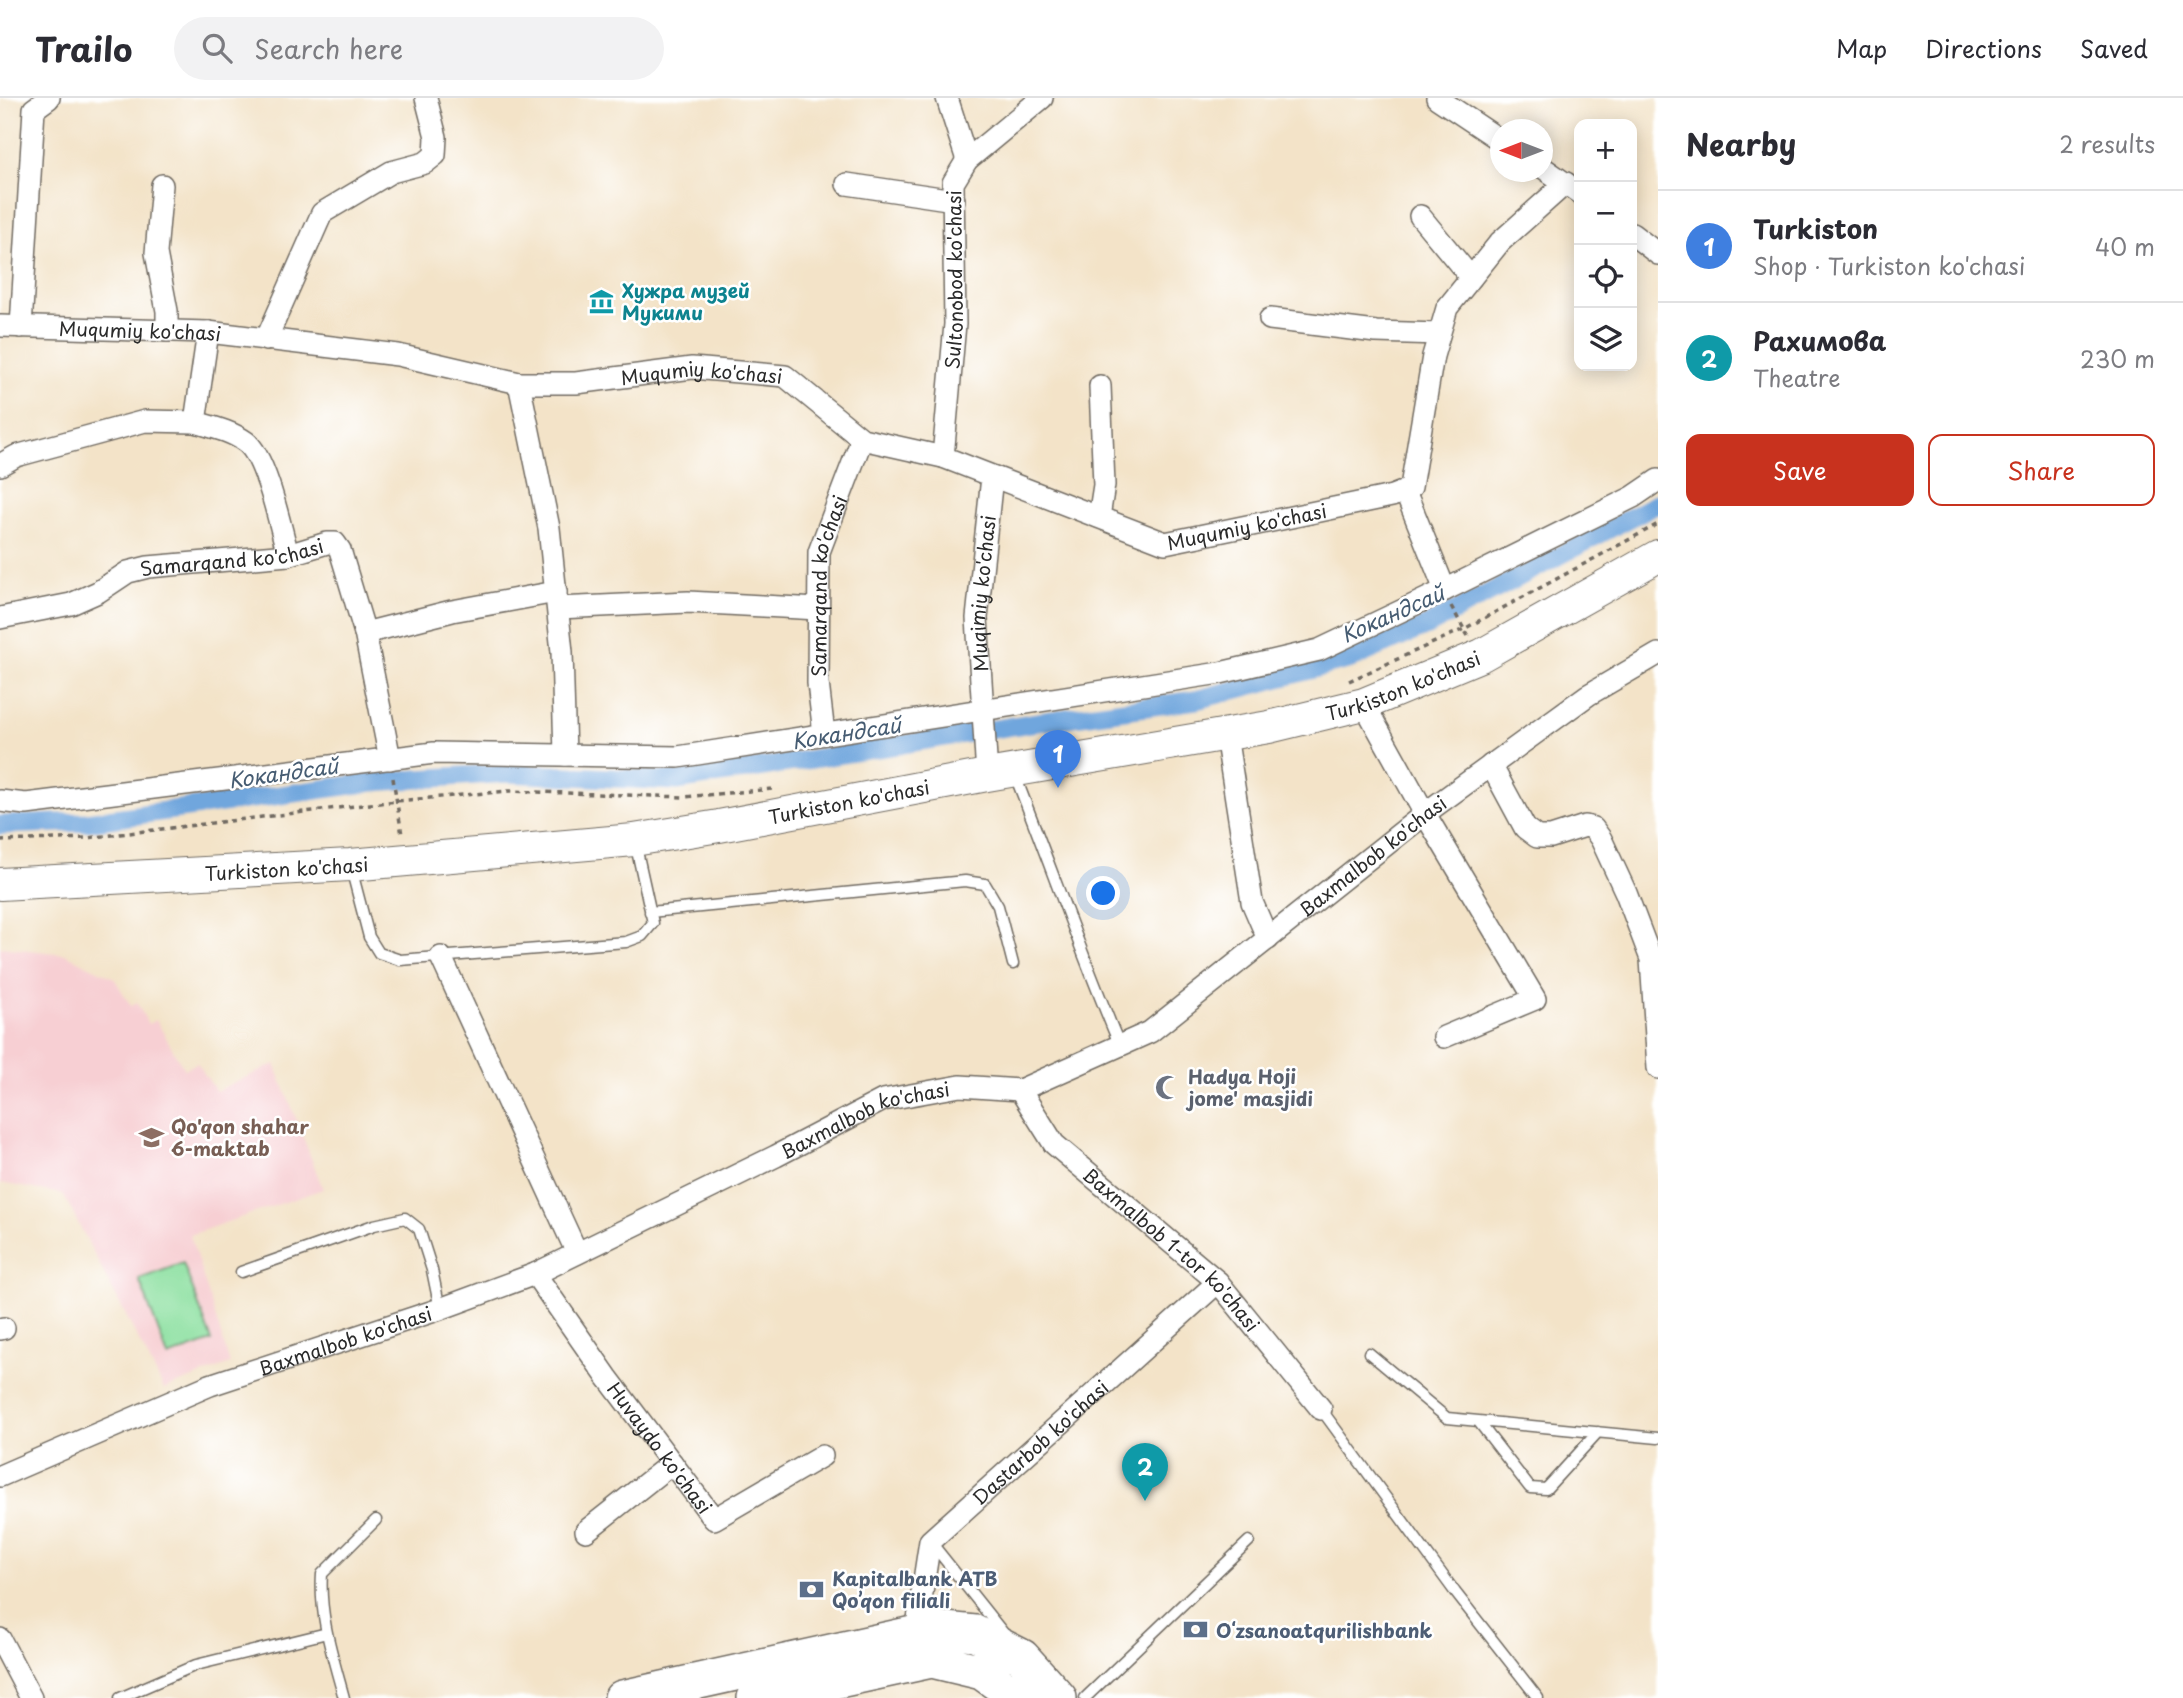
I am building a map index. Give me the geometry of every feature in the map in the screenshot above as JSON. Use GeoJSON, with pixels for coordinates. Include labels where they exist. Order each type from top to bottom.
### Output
{"type":"FeatureCollection","features":[{"type":"Feature","properties":{"kind":"main road","name":"Turkiston ko'chasi"},"geometry":{"type":"LineString","coordinates":[[0,884],[351,865],[634,840],[719,827],[995,765],[1269,727],[1364,704],[1482,655],[1658,556]]}},
{"type":"Feature","properties":{"kind":"main road"},"geometry":{"type":"LineString","coordinates":[[622,1698],[935,1629],[975,1633],[1022,1657],[1059,1698]]}},
{"type":"Feature","properties":{"kind":"main road"},"geometry":{"type":"LineString","coordinates":[[777,1696],[932,1660],[982,1672],[1018,1698]]}},
{"type":"Feature","properties":{"kind":"street"},"geometry":{"type":"LineString","coordinates":[[11,326],[34,109],[49,98]]}},
{"type":"Feature","properties":{"kind":"street"},"geometry":{"type":"LineString","coordinates":[[266,340],[322,213],[390,172],[425,163],[435,155],[436,137],[426,98]]}},
{"type":"Feature","properties":{"kind":"street"},"geometry":{"type":"LineString","coordinates":[[947,98],[967,160]]}},
{"type":"Feature","properties":{"kind":"street","name":"Sultonobod ko'chasi"},"geometry":{"type":"LineString","coordinates":[[943,457],[955,324],[953,183],[967,160],[1042,98]]}},
{"type":"Feature","properties":{"kind":"street"},"geometry":{"type":"LineString","coordinates":[[1437,98],[1490,133]]}},
{"type":"Feature","properties":{"kind":"street"},"geometry":{"type":"LineString","coordinates":[[1446,595],[1405,491],[1411,487],[1415,468],[1433,356],[1447,308],[1500,242],[1573,188],[1553,174]]}},
{"type":"Feature","properties":{"kind":"street"},"geometry":{"type":"LineString","coordinates":[[847,184],[954,200]]}},
{"type":"Feature","properties":{"kind":"street"},"geometry":{"type":"LineString","coordinates":[[162,185],[156,253],[167,311],[167,331]]}},
{"type":"Feature","properties":{"kind":"street"},"geometry":{"type":"LineString","coordinates":[[1420,216],[1471,278]]}},
{"type":"Feature","properties":{"kind":"street"},"geometry":{"type":"LineString","coordinates":[[1637,238],[1658,254]]}},
{"type":"Feature","properties":{"kind":"street"},"geometry":{"type":"LineString","coordinates":[[1270,319],[1376,332],[1439,334]]}},
{"type":"Feature","properties":{"kind":"street","name":"Muqumiy ko'chasi"},"geometry":{"type":"LineString","coordinates":[[11,326],[208,332],[398,355],[519,383],[576,383],[692,368],[785,376],[862,439],[943,457],[1165,542],[1405,491]]}},
{"type":"Feature","properties":{"kind":"street"},"geometry":{"type":"LineString","coordinates":[[195,422],[208,332]]}},
{"type":"Feature","properties":{"kind":"street"},"geometry":{"type":"LineString","coordinates":[[519,383],[549,528],[562,652],[565,755]]}},
{"type":"Feature","properties":{"kind":"street"},"geometry":{"type":"LineString","coordinates":[[1099,517],[1104,485],[1100,386]]}},
{"type":"Feature","properties":{"kind":"street"},"geometry":{"type":"LineString","coordinates":[[0,466],[16,456],[145,421],[195,422],[228,432],[248,443],[262,466],[288,555]]}},
{"type":"Feature","properties":{"kind":"street","name":"Samarqand ko'chasi"},"geometry":{"type":"LineString","coordinates":[[824,734],[818,683],[820,552],[862,439]]}},
{"type":"Feature","properties":{"kind":"street","name":"Muqimiy ko'chasi"},"geometry":{"type":"LineString","coordinates":[[992,477],[977,618],[982,710],[995,765]]}},
{"type":"Feature","properties":{"kind":"street"},"geometry":{"type":"LineString","coordinates":[[0,801],[26,804],[434,753],[678,757],[1220,673],[1319,650],[1446,595],[1633,497],[1658,480]]}},
{"type":"Feature","properties":{"kind":"street","name":"Samarqand ko'chasi"},"geometry":{"type":"LineString","coordinates":[[0,618],[71,604],[99,592],[128,572],[138,569],[288,555],[335,543],[340,550],[365,633],[390,759]]}},
{"type":"Feature","properties":{"kind":"street"},"geometry":{"type":"LineString","coordinates":[[365,633],[452,611],[557,600],[688,602],[818,609]]}},
{"type":"Feature","properties":{"kind":"street","name":"Baxmalbob ko'chasi"},"geometry":{"type":"LineString","coordinates":[[0,1476],[210,1385],[440,1309],[535,1274],[776,1156],[883,1100],[960,1086],[1020,1090],[1150,1032],[1425,814],[1588,695],[1658,654]]}},
{"type":"Feature","properties":{"kind":"street"},"geometry":{"type":"LineString","coordinates":[[1364,704],[1425,814],[1535,999],[1444,1037]]}},
{"type":"Feature","properties":{"kind":"street"},"geometry":{"type":"LineString","coordinates":[[1226,735],[1252,902],[1268,939]]}},
{"type":"Feature","properties":{"kind":"street"},"geometry":{"type":"LineString","coordinates":[[1491,765],[1525,828],[1537,837],[1551,837],[1585,826],[1593,828],[1601,839],[1626,893],[1651,959],[1658,1068]]}},
{"type":"Feature","properties":{"kind":"street"},"geometry":{"type":"LineString","coordinates":[[441,957],[577,1253]]}},
{"type":"Feature","properties":{"kind":"street","name":"Baxmalbob 1-tor ko'chasi"},"geometry":{"type":"LineString","coordinates":[[1020,1090],[1054,1143],[1219,1282],[1321,1409]]}},
{"type":"Feature","properties":{"kind":"street","name":"Huvaydo ko'chasi"},"geometry":{"type":"LineString","coordinates":[[535,1274],[607,1377],[714,1518],[821,1455]]}},
{"type":"Feature","properties":{"kind":"street","name":"Dastarbob ko'chasi"},"geometry":{"type":"LineString","coordinates":[[930,1541],[1219,1282]]}},
{"type":"Feature","properties":{"kind":"street"},"geometry":{"type":"LineString","coordinates":[[586,1531],[672,1463]]}},
{"type":"Feature","properties":{"kind":"street"},"geometry":{"type":"LineString","coordinates":[[916,1632],[930,1541]]}},
{"type":"Feature","properties":{"kind":"street"},"geometry":{"type":"LineString","coordinates":[[0,1639],[31,1698]]}},
{"type":"Feature","properties":{"kind":"lane"},"geometry":{"type":"LineString","coordinates":[[995,765],[1052,870],[1096,991],[1120,1046]]}},
{"type":"Feature","properties":{"kind":"lane"},"geometry":{"type":"LineString","coordinates":[[351,865],[369,937],[379,953],[400,960],[626,942],[642,936],[653,923],[634,840]]}},
{"type":"Feature","properties":{"kind":"lane"},"geometry":{"type":"LineString","coordinates":[[650,912],[965,881],[985,884],[998,906],[1013,964]]}},
{"type":"Feature","properties":{"kind":"lane"},"geometry":{"type":"LineString","coordinates":[[241,1272],[374,1225],[405,1218],[419,1229],[432,1270],[440,1309]]}},
{"type":"Feature","properties":{"kind":"lane"},"geometry":{"type":"LineString","coordinates":[[1369,1353],[1447,1418],[1658,1438]]}},
{"type":"Feature","properties":{"kind":"lane"},"geometry":{"type":"LineString","coordinates":[[1321,1409],[1455,1592],[1538,1698]]}},
{"type":"Feature","properties":{"kind":"lane"},"geometry":{"type":"LineString","coordinates":[[1478,1421],[1530,1488],[1539,1490],[1546,1489],[1598,1432]]}},
{"type":"Feature","properties":{"kind":"lane"},"geometry":{"type":"LineString","coordinates":[[344,1698],[327,1633],[321,1593],[322,1574],[376,1520]]}},
{"type":"Feature","properties":{"kind":"lane"},"geometry":{"type":"LineString","coordinates":[[930,1541],[1022,1657]]}},
{"type":"Feature","properties":{"kind":"lane"},"geometry":{"type":"LineString","coordinates":[[1085,1698],[1249,1541]]}},
{"type":"Feature","properties":{"kind":"lane"},"geometry":{"type":"LineString","coordinates":[[120,1698],[196,1665],[327,1633]]}},
{"type":"Feature","properties":{"kind":"path"},"geometry":{"type":"LineString","coordinates":[[1446,595],[1460,622]]}},
{"type":"Feature","properties":{"kind":"path"},"geometry":{"type":"LineString","coordinates":[[390,759],[402,835]]}},
{"type":"Feature","properties":{"kind":"path"},"geometry":{"type":"LineString","coordinates":[[0,841],[88,838],[396,801],[509,791],[684,797],[774,789]]}},
{"type":"Feature","properties":{"kind":"shaded area","name":"Qo'qon shahar 6-maktab"},"geometry":{"type":"Polygon","coordinates":[[[0,947],[65,954],[114,978],[131,1006],[137,1003],[148,1024],[156,1020],[184,1069],[197,1063],[216,1091],[275,1064],[323,1189],[190,1235],[230,1364],[164,1389],[63,1194],[0,1183],[0,947]]]}},
{"type":"Feature","properties":{"kind":"green space"},"geometry":{"type":"Polygon","coordinates":[[[183,1263],[212,1341],[168,1357],[139,1279],[183,1263]]]}},
{"type":"Feature","properties":{"kind":"waterway","name":"Кокандсай"},"geometry":{"type":"LineString","coordinates":[[0,825],[87,822],[373,782],[507,773],[678,781],[1031,723],[1196,700],[1351,659],[1429,625],[1658,503]]}},
{"type":"Feature","properties":{"kind":"place","name":"Хужра музей Мукими"},"geometry":{"type":"Point","coordinates":[602,301]}},
{"type":"Feature","properties":{"kind":"place","name":"Turkiston"},"geometry":{"type":"Point","coordinates":[1058,788]}},
{"type":"Feature","properties":{"kind":"place","name":"Hadya Hoji jome' masjidi"},"geometry":{"type":"Point","coordinates":[1168,1087]}},
{"type":"Feature","properties":{"kind":"place","name":"Qo'qon shahar 6-maktab"},"geometry":{"type":"Point","coordinates":[151,1137]}},
{"type":"Feature","properties":{"kind":"place","name":"Рахимова"},"geometry":{"type":"Point","coordinates":[1145,1501]}},
{"type":"Feature","properties":{"kind":"place","name":"Kapitalbank ATB Qo’qon filiali"},"geometry":{"type":"Point","coordinates":[812,1589]}},
{"type":"Feature","properties":{"kind":"place","name":"Oʻzsanoatqurilishbank"},"geometry":{"type":"Point","coordinates":[1196,1630]}}]}
